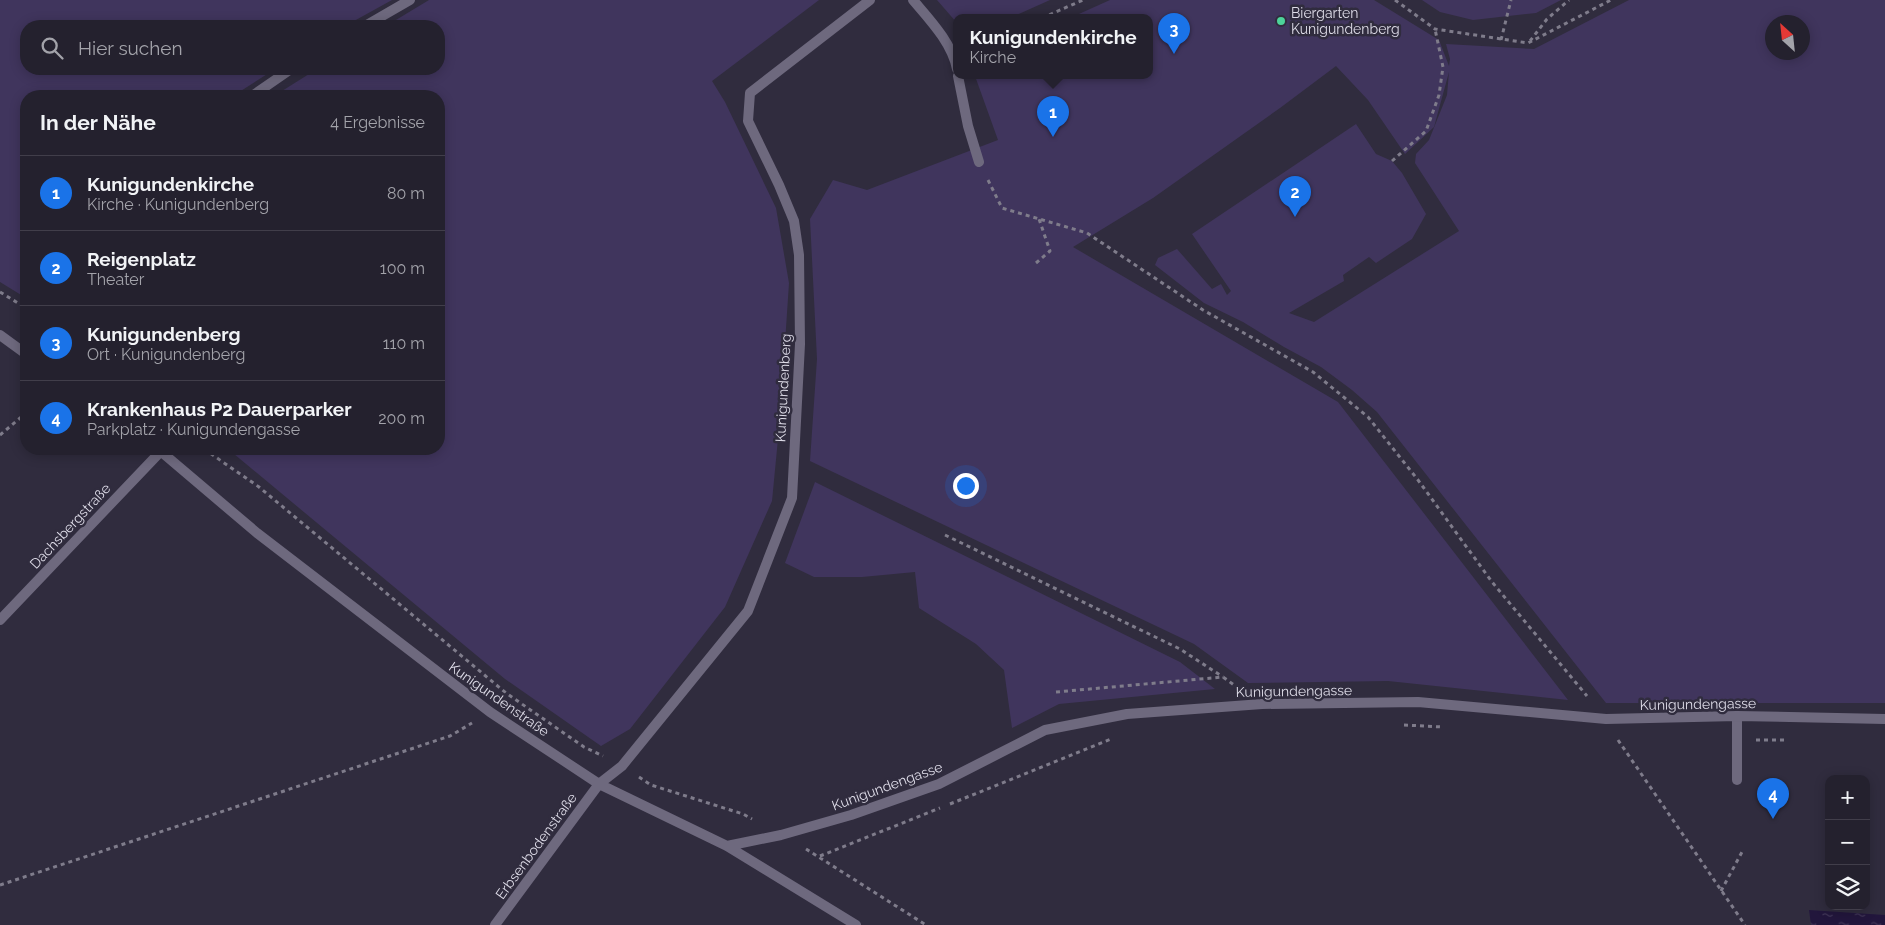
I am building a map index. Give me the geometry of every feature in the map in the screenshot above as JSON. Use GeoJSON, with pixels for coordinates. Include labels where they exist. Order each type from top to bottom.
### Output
{"type":"FeatureCollection","features":[{"type":"Feature","properties":{"kind":"street"},"geometry":{"type":"LineString","coordinates":[[375,20],[410,0]]}},
{"type":"Feature","properties":{"kind":"street","name":"Kunigundenberg"},"geometry":{"type":"LineString","coordinates":[[600,784],[622,766],[748,611],[792,498],[800,344],[799,255],[794,221],[748,121],[750,93],[870,0]]}},
{"type":"Feature","properties":{"kind":"street"},"geometry":{"type":"LineString","coordinates":[[913,0],[953,55]]}},
{"type":"Feature","properties":{"kind":"street"},"geometry":{"type":"LineString","coordinates":[[261,90],[283,75]]}},
{"type":"Feature","properties":{"kind":"street"},"geometry":{"type":"LineString","coordinates":[[959,79],[970,132],[979,162]]}},
{"type":"Feature","properties":{"kind":"street"},"geometry":{"type":"LineString","coordinates":[[0,335],[20,350]]}},
{"type":"Feature","properties":{"kind":"street","name":"Dachsbergstraße"},"geometry":{"type":"LineString","coordinates":[[0,620],[155,455]]}},
{"type":"Feature","properties":{"kind":"street","name":"Kunigundenstraße"},"geometry":{"type":"LineString","coordinates":[[168,455],[257,533],[490,712],[600,784],[727,846],[856,925]]}},
{"type":"Feature","properties":{"kind":"street","name":"Kunigundengasse"},"geometry":{"type":"LineString","coordinates":[[727,846],[781,835],[851,815],[939,784],[1045,730],[1127,714],[1262,704],[1418,702],[1606,719],[1737,716],[1885,720]]}},
{"type":"Feature","properties":{"kind":"street"},"geometry":{"type":"LineString","coordinates":[[1737,716],[1737,780]]}},
{"type":"Feature","properties":{"kind":"street","name":"Erbsenbodenstraße"},"geometry":{"type":"LineString","coordinates":[[495,925],[600,784]]}},
{"type":"Feature","properties":{"kind":"path"},"geometry":{"type":"LineString","coordinates":[[1051,14],[1083,0]]}},
{"type":"Feature","properties":{"kind":"path"},"geometry":{"type":"LineString","coordinates":[[1395,0],[1435,29],[1528,43],[1611,0]]}},
{"type":"Feature","properties":{"kind":"path"},"geometry":{"type":"LineString","coordinates":[[1501,40],[1511,0]]}},
{"type":"Feature","properties":{"kind":"path"},"geometry":{"type":"LineString","coordinates":[[1528,43],[1547,19],[1569,0]]}},
{"type":"Feature","properties":{"kind":"path"},"geometry":{"type":"LineString","coordinates":[[1392,161],[1426,131],[1439,95],[1443,68],[1435,29]]}},
{"type":"Feature","properties":{"kind":"path"},"geometry":{"type":"LineString","coordinates":[[979,162],[1002,208],[1087,232],[1203,310],[1314,372],[1368,417],[1418,480],[1492,582],[1606,719]]}},
{"type":"Feature","properties":{"kind":"path"},"geometry":{"type":"LineString","coordinates":[[1036,263],[1050,251],[1038,218]]}},
{"type":"Feature","properties":{"kind":"path"},"geometry":{"type":"LineString","coordinates":[[0,292],[20,304]]}},
{"type":"Feature","properties":{"kind":"path"},"geometry":{"type":"LineString","coordinates":[[0,435],[20,418]]}},
{"type":"Feature","properties":{"kind":"path"},"geometry":{"type":"LineString","coordinates":[[213,455],[259,487],[506,693],[584,747],[622,766],[651,785],[743,814],[820,856],[854,881],[926,925]]}},
{"type":"Feature","properties":{"kind":"path"},"geometry":{"type":"LineString","coordinates":[[944,535],[1180,649],[1262,704]]}},
{"type":"Feature","properties":{"kind":"path"},"geometry":{"type":"LineString","coordinates":[[1056,692],[1223,677]]}},
{"type":"Feature","properties":{"kind":"path"},"geometry":{"type":"LineString","coordinates":[[0,885],[450,736],[490,712]]}},
{"type":"Feature","properties":{"kind":"path"},"geometry":{"type":"LineString","coordinates":[[1400,724],[1449,727]]}},
{"type":"Feature","properties":{"kind":"path"},"geometry":{"type":"LineString","coordinates":[[820,856],[1120,736]]}},
{"type":"Feature","properties":{"kind":"path"},"geometry":{"type":"LineString","coordinates":[[1626,738],[1616,737],[1745,925]]}},
{"type":"Feature","properties":{"kind":"path"},"geometry":{"type":"LineString","coordinates":[[1737,740],[1786,740]]}},
{"type":"Feature","properties":{"kind":"path"},"geometry":{"type":"LineString","coordinates":[[1721,890],[1742,852]]}},
{"type":"Feature","properties":{"kind":"shaded area"},"geometry":{"type":"Polygon","coordinates":[[[0,0],[392,0],[356,20],[20,20],[20,75],[266,75],[242,90],[20,90],[20,294],[0,282],[0,0]]]}},
{"type":"Feature","properties":{"kind":"shaded area"},"geometry":{"type":"Polygon","coordinates":[[[429,0],[819,0],[712,81],[725,102],[776,208],[789,283],[780,418],[772,501],[725,607],[630,729],[601,746],[505,679],[235,455],[445,455],[445,90],[284,90],[307,75],[445,75],[445,20],[396,20],[429,0]]]}},
{"type":"Feature","properties":{"kind":"shaded area"},"geometry":{"type":"Polygon","coordinates":[[[937,0],[1050,0],[1019,14],[953,14],[953,18],[937,0]]]}},
{"type":"Feature","properties":{"kind":"shaded area"},"geometry":{"type":"Polygon","coordinates":[[[1110,0],[1374,0],[1439,40],[1449,66],[1450,59],[1446,44],[1534,49],[1629,0],[1885,0],[1885,703],[1606,703],[1377,412],[1321,367],[1243,322],[1204,303],[1155,265],[1158,258],[1177,249],[1212,289],[1221,284],[1227,295],[1231,291],[1192,234],[1356,124],[1376,154],[1392,161],[1402,173],[1426,214],[1412,239],[1376,263],[1369,257],[1343,275],[1344,281],[1289,313],[1314,322],[1459,231],[1415,163],[1416,154],[1429,140],[1447,95],[1449,72],[1434,127],[1405,154],[1368,100],[1336,66],[1153,198],[1073,247],[1338,402],[1568,700],[1388,681],[1248,683],[1194,644],[810,461],[817,359],[810,219],[833,180],[867,190],[998,140],[976,79],[1153,79],[1153,14],[1079,14],[1110,0]]]}},
{"type":"Feature","properties":{"kind":"shaded area"},"geometry":{"type":"Polygon","coordinates":[[[1422,0],[1561,0],[1536,13],[1473,20],[1440,12],[1422,0]]]}},
{"type":"Feature","properties":{"kind":"shaded area"},"geometry":{"type":"Polygon","coordinates":[[[815,482],[1180,662],[1215,689],[1059,704],[1012,728],[1004,670],[976,644],[919,608],[915,572],[862,577],[814,577],[785,563],[815,482]]]}},
{"type":"Feature","properties":{"kind":"water"},"geometry":{"type":"Polygon","coordinates":[[[1809,910],[1885,915],[1885,925],[1811,925],[1809,910]]]}},
{"type":"Feature","properties":{"kind":"place","name":"Biergarten Kunigundenberg"},"geometry":{"type":"Point","coordinates":[1281,21]}},
{"type":"Feature","properties":{"kind":"place","name":"Kunigundenberg"},"geometry":{"type":"Point","coordinates":[1174,54]}},
{"type":"Feature","properties":{"kind":"place","name":"Kunigundenkirche"},"geometry":{"type":"Point","coordinates":[1053,137]}},
{"type":"Feature","properties":{"kind":"place","name":"Reigenplatz"},"geometry":{"type":"Point","coordinates":[1295,217]}},
{"type":"Feature","properties":{"kind":"place","name":"Krankenhaus P2 Dauerparker"},"geometry":{"type":"Point","coordinates":[1773,819]}}]}
